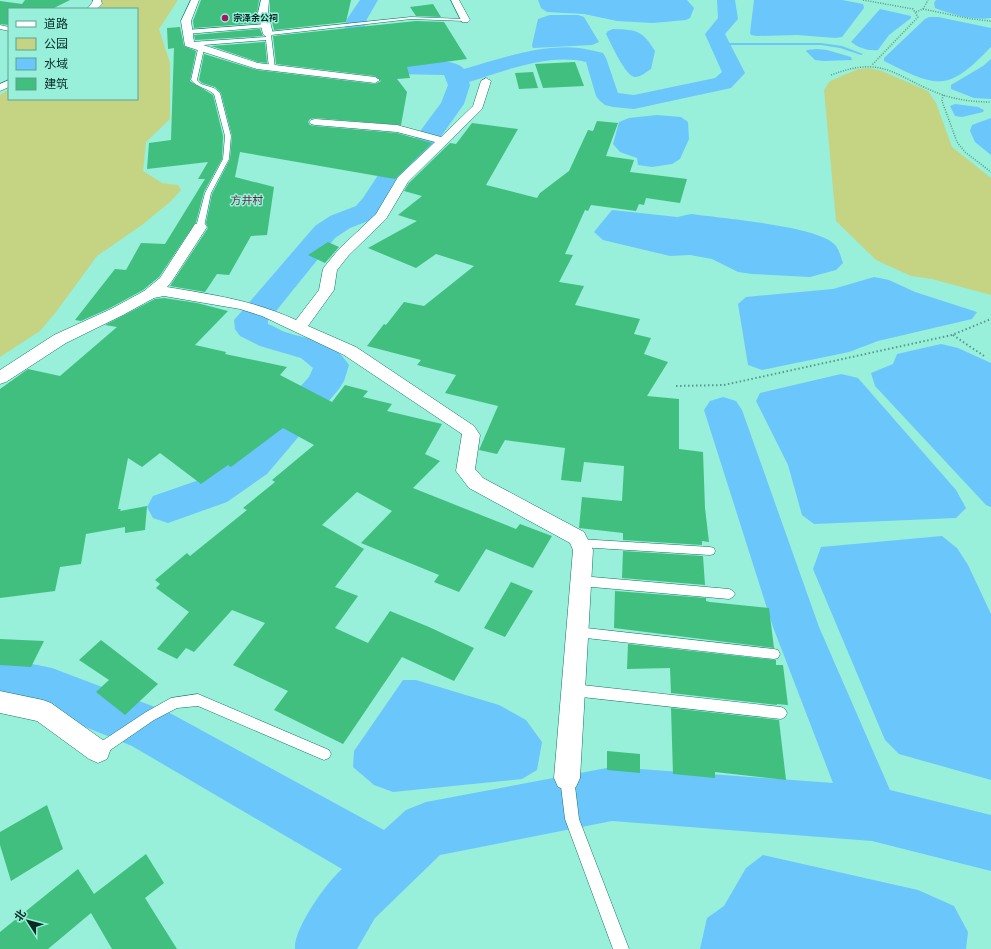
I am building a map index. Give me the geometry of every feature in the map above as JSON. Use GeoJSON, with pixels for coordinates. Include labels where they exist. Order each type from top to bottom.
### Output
{"type":"FeatureCollection","features":[{"type":"Feature","properties":{"kind":"street"},"geometry":{"type":"LineString","coordinates":[[195,0],[186,20],[189,44],[257,66],[375,80]]}},
{"type":"Feature","properties":{"kind":"street"},"geometry":{"type":"LineString","coordinates":[[265,0],[263,13],[267,33]]}},
{"type":"Feature","properties":{"kind":"street"},"geometry":{"type":"LineString","coordinates":[[455,0],[465,20]]}},
{"type":"Feature","properties":{"kind":"street"},"geometry":{"type":"LineString","coordinates":[[299,327],[326,290],[330,269],[344,252],[381,216],[403,180],[441,140],[478,107],[486,81]]}},
{"type":"Feature","properties":{"kind":"street"},"geometry":{"type":"LineString","coordinates":[[315,122],[374,127],[421,134],[441,140]]}},
{"type":"Feature","properties":{"kind":"street"},"geometry":{"type":"LineString","coordinates":[[0,378],[60,339],[117,312],[149,294],[165,281],[200,227]]}},
{"type":"Feature","properties":{"kind":"street"},"geometry":{"type":"LineString","coordinates":[[149,294],[164,291],[243,305],[268,313],[350,351],[468,430],[471,435],[466,471],[476,483],[577,538],[583,550],[567,778]]}},
{"type":"Feature","properties":{"kind":"street"},"geometry":{"type":"LineString","coordinates":[[0,702],[43,711],[98,751]]}},
{"type":"Feature","properties":{"kind":"lane"},"geometry":{"type":"LineString","coordinates":[[189,44],[267,33],[412,18],[465,20]]}},
{"type":"Feature","properties":{"kind":"lane"},"geometry":{"type":"LineString","coordinates":[[187,32],[267,33]]}},
{"type":"Feature","properties":{"kind":"lane"},"geometry":{"type":"LineString","coordinates":[[267,33],[272,68]]}},
{"type":"Feature","properties":{"kind":"lane"},"geometry":{"type":"LineString","coordinates":[[200,227],[208,193],[226,159],[228,136],[220,113],[217,94],[212,89],[199,85],[194,80],[201,49]]}},
{"type":"Feature","properties":{"kind":"lane"},"geometry":{"type":"LineString","coordinates":[[579,543],[710,550]]}},
{"type":"Feature","properties":{"kind":"lane"},"geometry":{"type":"LineString","coordinates":[[581,581],[729,594]]}},
{"type":"Feature","properties":{"kind":"lane"},"geometry":{"type":"LineString","coordinates":[[577,632],[774,654]]}},
{"type":"Feature","properties":{"kind":"lane"},"geometry":{"type":"LineString","coordinates":[[573,690],[781,713]]}},
{"type":"Feature","properties":{"kind":"lane"},"geometry":{"type":"LineString","coordinates":[[98,751],[150,716],[175,702],[198,700],[324,754]]}},
{"type":"Feature","properties":{"kind":"lane"},"geometry":{"type":"LineString","coordinates":[[567,778],[572,819],[621,949]]}},
{"type":"Feature","properties":{"kind":"path"},"geometry":{"type":"LineString","coordinates":[[863,0],[913,9],[918,17],[872,66]]}},
{"type":"Feature","properties":{"kind":"path"},"geometry":{"type":"LineString","coordinates":[[916,12],[923,8],[928,0]]}},
{"type":"Feature","properties":{"kind":"path"},"geometry":{"type":"LineString","coordinates":[[923,8],[972,20],[991,21]]}},
{"type":"Feature","properties":{"kind":"path"},"geometry":{"type":"LineString","coordinates":[[831,75],[853,67],[872,66],[886,69],[943,95],[973,102],[991,102]]}},
{"type":"Feature","properties":{"kind":"path"},"geometry":{"type":"LineString","coordinates":[[943,95],[942,101],[957,142],[965,152],[991,172]]}},
{"type":"Feature","properties":{"kind":"path"},"geometry":{"type":"LineString","coordinates":[[676,386],[724,384],[952,335],[991,319]]}},
{"type":"Feature","properties":{"kind":"path"},"geometry":{"type":"LineString","coordinates":[[952,335],[984,356]]}},
{"type":"Feature","properties":{"kind":"green space"},"geometry":{"type":"Polygon","coordinates":[[[102,0],[178,0],[159,29],[170,63],[170,119],[146,142],[143,171],[162,183],[178,185],[181,190],[170,202],[142,225],[97,256],[56,312],[40,331],[0,357],[0,95],[8,90],[8,100],[138,100],[138,8],[98,8],[102,0]]]}},
{"type":"Feature","properties":{"kind":"green space"},"geometry":{"type":"Polygon","coordinates":[[[869,68],[882,71],[928,91],[936,103],[952,147],[991,178],[991,295],[932,279],[911,276],[876,260],[836,221],[824,90],[830,81],[858,69],[869,68]]]}},
{"type":"Feature","properties":{"kind":"water"},"geometry":{"type":"Polygon","coordinates":[[[538,0],[687,0],[694,8],[690,18],[686,20],[653,23],[617,21],[584,14],[547,12],[541,8],[538,0]]]}},
{"type":"Feature","properties":{"kind":"water"},"geometry":{"type":"Polygon","coordinates":[[[754,0],[842,0],[863,4],[864,8],[842,37],[836,38],[797,35],[757,36],[751,35],[750,33],[754,0]]]}},
{"type":"Feature","properties":{"kind":"water"},"geometry":{"type":"Polygon","coordinates":[[[936,0],[991,0],[991,18],[977,19],[948,13],[935,8],[934,3],[936,0]]]}},
{"type":"Feature","properties":{"kind":"water"},"geometry":{"type":"Polygon","coordinates":[[[880,9],[911,16],[911,18],[889,35],[878,50],[864,49],[851,42],[880,9]]]}},
{"type":"Feature","properties":{"kind":"water"},"geometry":{"type":"Polygon","coordinates":[[[550,15],[578,15],[584,17],[599,42],[592,45],[533,48],[532,45],[538,19],[550,15]]]}},
{"type":"Feature","properties":{"kind":"water"},"geometry":{"type":"Polygon","coordinates":[[[929,17],[938,17],[991,28],[991,47],[963,73],[943,81],[921,78],[884,61],[884,58],[925,19],[929,17]]]}},
{"type":"Feature","properties":{"kind":"water"},"geometry":{"type":"Polygon","coordinates":[[[613,29],[638,32],[646,39],[655,51],[651,69],[637,77],[631,75],[627,71],[606,34],[608,31],[613,29]]]}},
{"type":"Feature","properties":{"kind":"water"},"geometry":{"type":"Polygon","coordinates":[[[817,49],[827,50],[851,57],[852,60],[815,60],[806,51],[817,49]]]}},
{"type":"Feature","properties":{"kind":"water"},"geometry":{"type":"Polygon","coordinates":[[[991,59],[991,99],[974,98],[951,89],[951,85],[983,66],[991,59]]]}},
{"type":"Feature","properties":{"kind":"water"},"geometry":{"type":"Polygon","coordinates":[[[955,104],[978,107],[984,110],[983,112],[962,117],[955,116],[950,106],[955,104]]]}},
{"type":"Feature","properties":{"kind":"water"},"geometry":{"type":"Polygon","coordinates":[[[657,115],[681,117],[688,122],[689,139],[680,159],[672,164],[652,167],[638,165],[637,158],[620,152],[613,144],[619,122],[629,118],[657,115]]]}},
{"type":"Feature","properties":{"kind":"water"},"geometry":{"type":"Polygon","coordinates":[[[991,118],[991,155],[975,142],[970,131],[972,125],[991,118]]]}},
{"type":"Feature","properties":{"kind":"water"},"geometry":{"type":"Polygon","coordinates":[[[612,210],[677,217],[691,214],[767,224],[809,232],[834,244],[839,250],[843,263],[836,270],[810,277],[738,272],[712,259],[690,255],[670,256],[603,240],[594,232],[612,210]]]}},
{"type":"Feature","properties":{"kind":"water"},"geometry":{"type":"Polygon","coordinates":[[[874,277],[889,280],[915,292],[977,312],[972,319],[878,341],[849,352],[762,370],[748,365],[738,304],[746,297],[833,289],[874,277]]]}},
{"type":"Feature","properties":{"kind":"water"},"geometry":{"type":"Polygon","coordinates":[[[941,344],[958,348],[991,363],[991,507],[986,505],[875,386],[871,373],[893,364],[897,354],[941,344]]]}},
{"type":"Feature","properties":{"kind":"water"},"geometry":{"type":"Polygon","coordinates":[[[841,374],[858,378],[956,490],[966,508],[956,518],[814,524],[802,515],[788,465],[756,401],[760,393],[841,374]]]}},
{"type":"Feature","properties":{"kind":"water"},"geometry":{"type":"Polygon","coordinates":[[[942,536],[957,548],[968,565],[991,614],[991,780],[899,754],[885,740],[813,569],[821,547],[942,536]]]}},
{"type":"Feature","properties":{"kind":"water"},"geometry":{"type":"Polygon","coordinates":[[[403,680],[416,680],[499,705],[526,720],[542,742],[537,770],[522,779],[393,792],[374,785],[353,767],[354,751],[403,680]]]}},
{"type":"Feature","properties":{"kind":"water"},"geometry":{"type":"Polygon","coordinates":[[[763,855],[918,890],[954,906],[968,932],[966,949],[700,949],[707,918],[724,906],[746,868],[763,855]]]}},
{"type":"Feature","properties":{"kind":"building"},"geometry":{"type":"Polygon","coordinates":[[[25,0],[70,0],[54,8],[8,8],[8,25],[0,24],[0,1],[22,4],[25,0]]]}},
{"type":"Feature","properties":{"kind":"building"},"geometry":{"type":"Polygon","coordinates":[[[201,0],[259,0],[257,13],[259,23],[194,28],[193,21],[201,0]]]}},
{"type":"Feature","properties":{"kind":"building"},"geometry":{"type":"Polygon","coordinates":[[[270,0],[351,0],[346,22],[274,30],[270,13],[270,0]]]}},
{"type":"Feature","properties":{"kind":"building"},"geometry":{"type":"Polygon","coordinates":[[[433,4],[441,17],[416,16],[410,7],[433,4]]]}},
{"type":"Feature","properties":{"kind":"building"},"geometry":{"type":"Polygon","coordinates":[[[416,21],[444,22],[467,59],[407,67],[410,78],[397,79],[407,92],[401,125],[315,118],[310,119],[308,122],[310,125],[315,126],[397,133],[432,143],[395,179],[240,152],[235,177],[274,187],[267,235],[251,236],[229,275],[217,274],[205,292],[170,286],[208,228],[206,223],[212,194],[230,159],[232,136],[221,93],[215,87],[202,83],[199,80],[204,54],[257,70],[375,84],[381,81],[375,76],[276,64],[273,36],[416,21]]]}},
{"type":"Feature","properties":{"kind":"building"},"geometry":{"type":"Polygon","coordinates":[[[180,27],[184,46],[196,51],[190,81],[213,95],[223,136],[222,159],[204,192],[196,222],[159,277],[143,290],[110,308],[81,321],[75,320],[115,269],[126,270],[141,243],[165,244],[205,179],[198,179],[208,162],[147,169],[149,143],[171,140],[174,48],[168,49],[167,28],[180,27]]]}},
{"type":"Feature","properties":{"kind":"building"},"geometry":{"type":"Polygon","coordinates":[[[260,29],[263,36],[195,40],[194,35],[260,29]]]}},
{"type":"Feature","properties":{"kind":"building"},"geometry":{"type":"Polygon","coordinates":[[[265,42],[267,63],[258,62],[211,46],[265,42]]]}},
{"type":"Feature","properties":{"kind":"building"},"geometry":{"type":"Polygon","coordinates":[[[575,62],[584,86],[543,88],[535,64],[575,62]]]}},
{"type":"Feature","properties":{"kind":"building"},"geometry":{"type":"Polygon","coordinates":[[[533,72],[538,88],[519,89],[515,73],[533,72]]]}},
{"type":"Feature","properties":{"kind":"building"},"geometry":{"type":"Polygon","coordinates":[[[597,121],[618,123],[606,156],[634,160],[630,172],[687,179],[680,203],[646,198],[644,205],[639,204],[636,211],[591,205],[588,211],[585,210],[565,254],[573,255],[559,282],[584,286],[575,305],[640,319],[634,334],[651,338],[644,354],[668,362],[647,396],[679,399],[679,449],[703,452],[705,508],[709,542],[702,541],[702,545],[623,540],[623,533],[579,528],[582,497],[622,501],[624,466],[584,462],[581,482],[561,480],[565,448],[505,440],[497,454],[479,450],[498,406],[445,393],[456,375],[417,365],[421,360],[367,346],[404,302],[424,306],[474,266],[436,254],[416,268],[368,248],[417,221],[398,215],[422,196],[404,191],[409,183],[450,143],[456,144],[472,123],[518,129],[486,185],[537,198],[540,193],[569,171],[588,130],[593,131],[597,121]]]}},
{"type":"Feature","properties":{"kind":"building"},"geometry":{"type":"Polygon","coordinates":[[[328,242],[339,247],[325,263],[308,255],[328,242]]]}},
{"type":"Feature","properties":{"kind":"building"},"geometry":{"type":"Polygon","coordinates":[[[164,298],[197,303],[228,311],[195,345],[226,352],[225,354],[287,367],[280,375],[332,402],[345,385],[368,391],[363,397],[392,404],[387,411],[442,424],[425,454],[440,461],[413,488],[516,529],[520,524],[552,536],[533,568],[486,549],[459,592],[434,582],[439,575],[361,543],[392,511],[357,492],[322,525],[364,549],[335,587],[358,596],[335,628],[368,643],[390,611],[474,648],[454,681],[402,657],[343,744],[274,710],[288,691],[233,665],[265,623],[232,610],[194,652],[186,648],[177,659],[157,649],[189,612],[156,588],[160,584],[155,580],[187,553],[190,556],[247,510],[243,508],[275,482],[272,480],[314,445],[283,428],[231,467],[228,465],[201,484],[160,453],[142,467],[128,458],[118,509],[121,509],[120,511],[147,506],[145,530],[125,533],[125,527],[86,534],[81,564],[60,567],[55,591],[0,598],[0,389],[28,369],[60,376],[117,327],[105,325],[155,299],[164,298]]]}},
{"type":"Feature","properties":{"kind":"building"},"geometry":{"type":"Polygon","coordinates":[[[623,551],[703,556],[705,585],[622,578],[623,551]]]}},
{"type":"Feature","properties":{"kind":"building"},"geometry":{"type":"Polygon","coordinates":[[[511,582],[533,591],[505,637],[484,628],[511,582]]]}},
{"type":"Feature","properties":{"kind":"building"},"geometry":{"type":"Polygon","coordinates":[[[615,591],[706,598],[706,601],[710,602],[769,608],[774,648],[614,628],[615,591]]]}},
{"type":"Feature","properties":{"kind":"building"},"geometry":{"type":"Polygon","coordinates":[[[0,639],[44,641],[31,667],[0,665],[0,639]]]}},
{"type":"Feature","properties":{"kind":"building"},"geometry":{"type":"Polygon","coordinates":[[[101,640],[158,684],[125,715],[96,692],[109,680],[79,660],[101,640]]]}},
{"type":"Feature","properties":{"kind":"building"},"geometry":{"type":"Polygon","coordinates":[[[628,644],[776,660],[776,665],[783,665],[788,705],[671,693],[670,668],[627,669],[628,644]]]}},
{"type":"Feature","properties":{"kind":"building"},"geometry":{"type":"Polygon","coordinates":[[[671,708],[779,720],[786,780],[715,772],[715,778],[673,774],[671,708]]]}},
{"type":"Feature","properties":{"kind":"building"},"geometry":{"type":"Polygon","coordinates":[[[607,751],[640,754],[640,773],[607,770],[607,751]]]}},
{"type":"Feature","properties":{"kind":"building"},"geometry":{"type":"Polygon","coordinates":[[[47,805],[63,849],[11,881],[0,845],[0,832],[47,805]]]}},
{"type":"Feature","properties":{"kind":"building"},"geometry":{"type":"Polygon","coordinates":[[[146,854],[164,883],[145,898],[177,949],[112,949],[91,913],[48,949],[0,949],[0,932],[78,869],[94,894],[146,854]]]}},
{"type":"Feature","properties":{"kind":"waterway"},"geometry":{"type":"LineString","coordinates":[[168,507],[213,491],[253,464],[326,381],[331,365],[313,350],[272,339],[252,329],[251,320],[325,232],[340,222],[366,212],[374,203],[395,169],[421,147],[452,104],[459,85],[454,71],[446,68],[393,67],[382,63],[354,30],[357,19],[369,0]]}},
{"type":"Feature","properties":{"kind":"waterway"},"geometry":{"type":"LineString","coordinates":[[457,78],[526,59],[563,54],[580,54],[595,58],[608,96],[613,100],[634,102],[723,83],[734,73],[715,34],[728,19],[726,0]]}},
{"type":"Feature","properties":{"kind":"waterway"},"geometry":{"type":"LineString","coordinates":[[720,44],[821,44],[841,47],[861,54]]}},
{"type":"Feature","properties":{"kind":"waterway"},"geometry":{"type":"LineString","coordinates":[[723,410],[796,627],[872,813]]}},
{"type":"Feature","properties":{"kind":"waterway"},"geometry":{"type":"LineString","coordinates":[[0,682],[12,682],[52,690],[150,729],[389,864]]}},
{"type":"Feature","properties":{"kind":"waterway"},"geometry":{"type":"LineString","coordinates":[[326,949],[325,942],[354,897],[426,830],[612,794],[872,813]]}},
{"type":"Feature","properties":{"kind":"waterway"},"geometry":{"type":"LineString","coordinates":[[872,813],[991,843]]}},
{"type":"Feature","properties":{"kind":"place","name":"宗泽余公祠"},"geometry":{"type":"Point","coordinates":[225,18]}},
{"type":"Feature","properties":{"kind":"district","name":"方井村"},"geometry":{"type":"Point","coordinates":[247,200]}}]}
